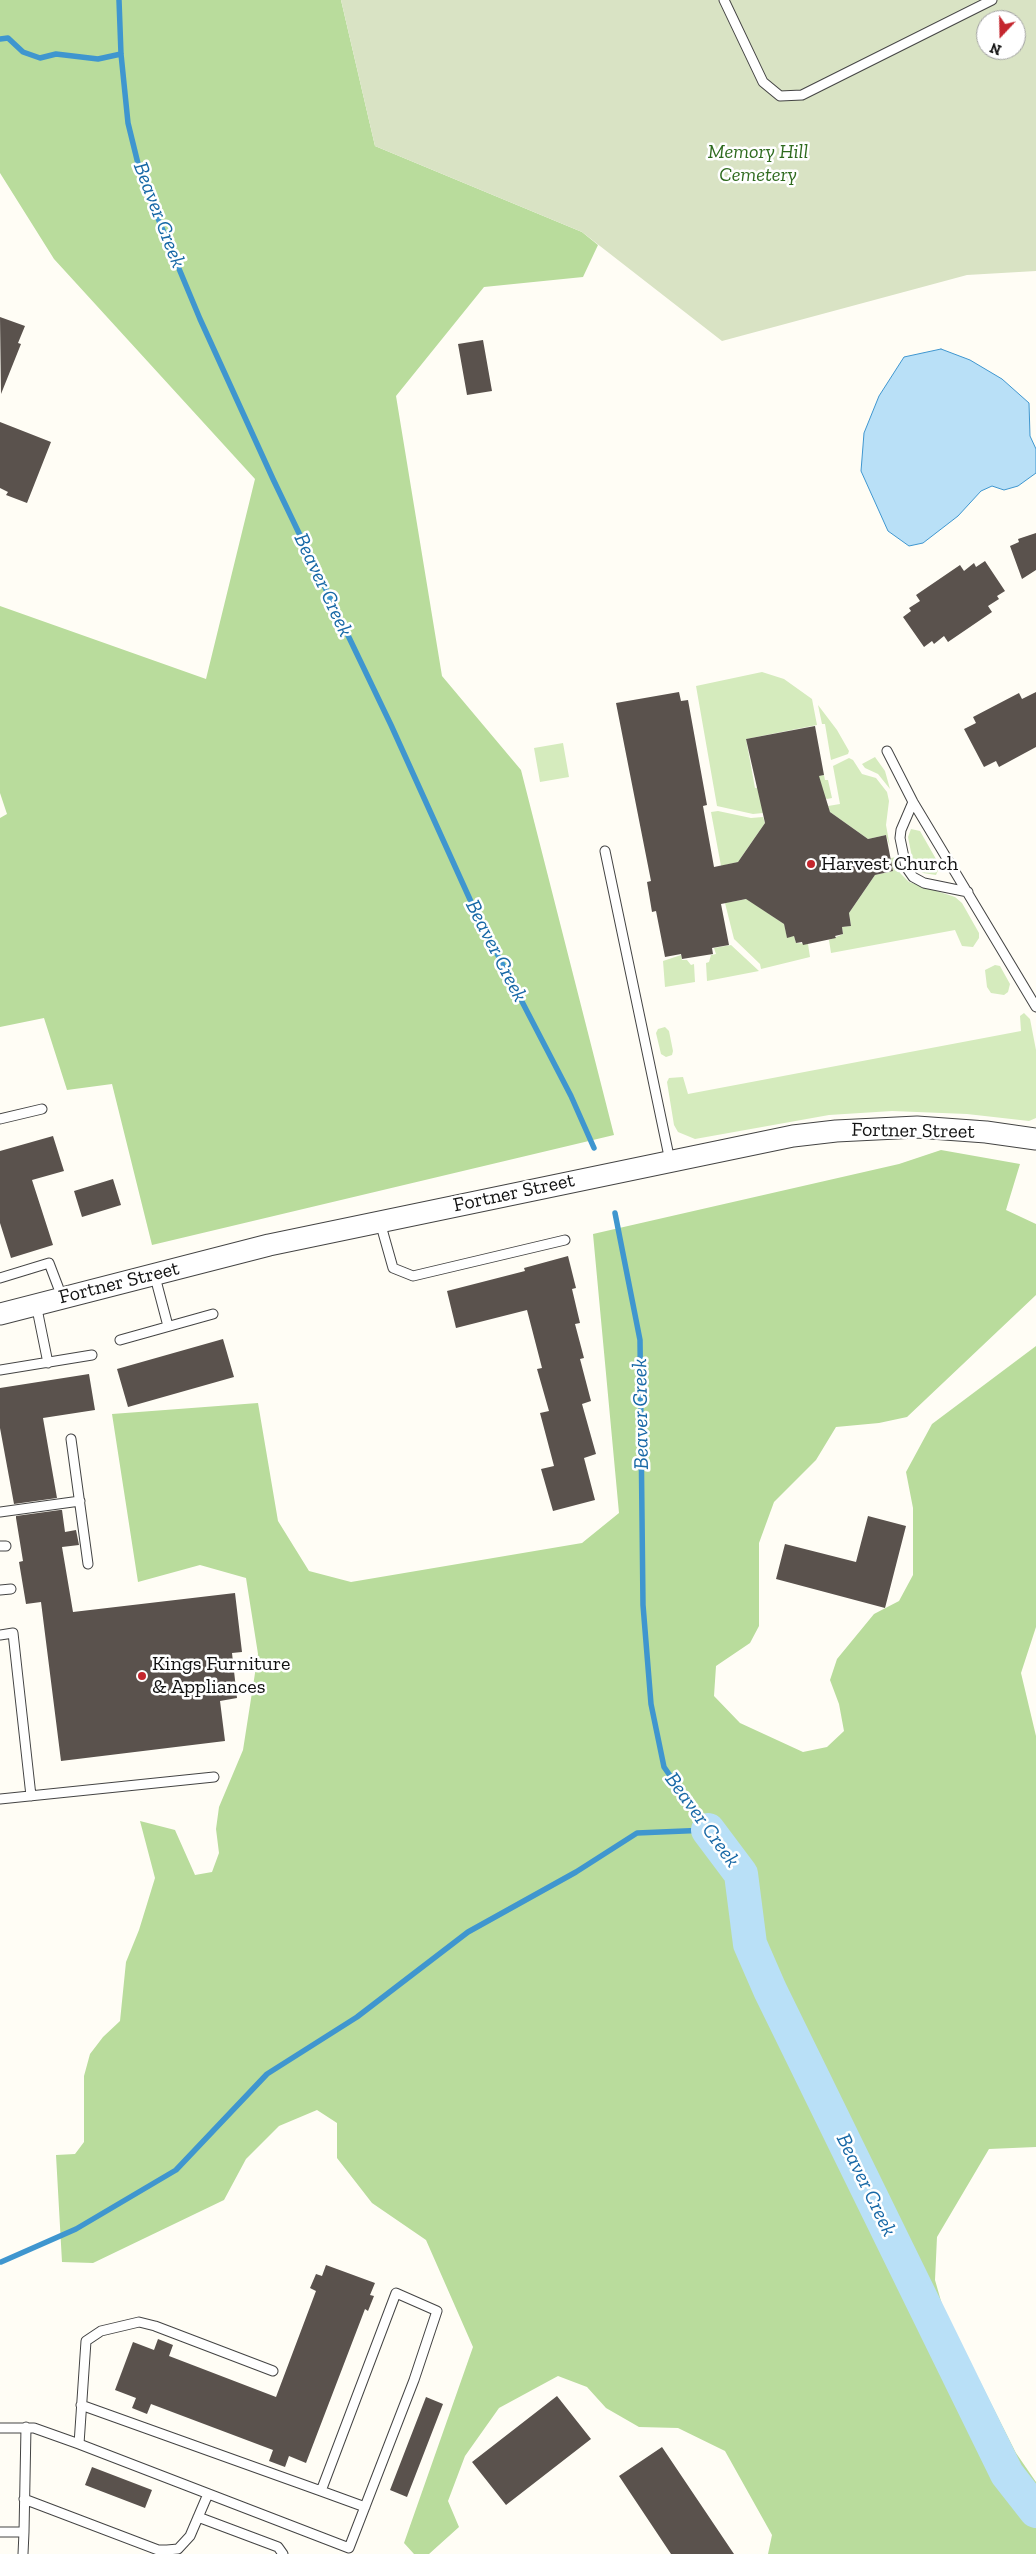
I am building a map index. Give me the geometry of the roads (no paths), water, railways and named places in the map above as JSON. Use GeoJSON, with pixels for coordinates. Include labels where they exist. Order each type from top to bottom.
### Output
{"type":"FeatureCollection","features":[{"type":"Feature","properties":{"kind":"street","name":"Fortner Street"},"geometry":{"type":"LineString","coordinates":[[0,1314],[269,1245],[794,1136],[878,1128],[952,1129],[1036,1140]]}},
{"type":"Feature","properties":{"kind":"lane"},"geometry":{"type":"LineString","coordinates":[[724,0],[764,82],[780,96],[802,95],[992,0]]}},
{"type":"Feature","properties":{"kind":"lane"},"geometry":{"type":"LineString","coordinates":[[887,751],[914,802],[1036,1007]]}},
{"type":"Feature","properties":{"kind":"lane"},"geometry":{"type":"LineString","coordinates":[[914,802],[901,830],[900,838],[906,867],[913,876],[924,882],[968,892]]}},
{"type":"Feature","properties":{"kind":"lane"},"geometry":{"type":"LineString","coordinates":[[605,851],[670,1161]]}},
{"type":"Feature","properties":{"kind":"lane"},"geometry":{"type":"LineString","coordinates":[[0,1119],[42,1109]]}},
{"type":"Feature","properties":{"kind":"lane"},"geometry":{"type":"LineString","coordinates":[[380,1222],[393,1268],[413,1276],[565,1240]]}},
{"type":"Feature","properties":{"kind":"lane"},"geometry":{"type":"LineString","coordinates":[[0,1278],[49,1264],[62,1298]]}},
{"type":"Feature","properties":{"kind":"lane"},"geometry":{"type":"LineString","coordinates":[[154,1273],[168,1326]]}},
{"type":"Feature","properties":{"kind":"lane"},"geometry":{"type":"LineString","coordinates":[[36,1304],[48,1363]]}},
{"type":"Feature","properties":{"kind":"lane"},"geometry":{"type":"LineString","coordinates":[[120,1340],[213,1314]]}},
{"type":"Feature","properties":{"kind":"lane"},"geometry":{"type":"LineString","coordinates":[[0,1370],[92,1355]]}},
{"type":"Feature","properties":{"kind":"lane"},"geometry":{"type":"LineString","coordinates":[[71,1439],[88,1564]]}},
{"type":"Feature","properties":{"kind":"lane"},"geometry":{"type":"LineString","coordinates":[[0,1511],[80,1501]]}},
{"type":"Feature","properties":{"kind":"lane"},"geometry":{"type":"LineString","coordinates":[[0,1590],[11,1589]]}},
{"type":"Feature","properties":{"kind":"lane"},"geometry":{"type":"LineString","coordinates":[[0,1634],[13,1633],[31,1796]]}},
{"type":"Feature","properties":{"kind":"lane"},"geometry":{"type":"LineString","coordinates":[[0,1799],[214,1777]]}},
{"type":"Feature","properties":{"kind":"lane"},"geometry":{"type":"LineString","coordinates":[[0,2428],[26,2427],[79,2444],[349,2548],[414,2380],[437,2310],[396,2293],[321,2492]]}},
{"type":"Feature","properties":{"kind":"lane"},"geometry":{"type":"LineString","coordinates":[[79,2444],[86,2341],[101,2331],[139,2322],[155,2326],[273,2371]]}},
{"type":"Feature","properties":{"kind":"lane"},"geometry":{"type":"LineString","coordinates":[[81,2405],[365,2507]]}},
{"type":"Feature","properties":{"kind":"lane"},"geometry":{"type":"LineString","coordinates":[[23,2554],[26,2427]]}},
{"type":"Feature","properties":{"kind":"lane"},"geometry":{"type":"LineString","coordinates":[[24,2499],[158,2550],[167,2550],[178,2549],[185,2544],[208,2494]]}},
{"type":"Feature","properties":{"kind":"lane"},"geometry":{"type":"LineString","coordinates":[[198,2517],[278,2547],[282,2554]]}},
{"type":"Feature","properties":{"kind":"lane"},"geometry":{"type":"LineString","coordinates":[[0,2532],[24,2532]]}},
{"type":"Feature","properties":{"kind":"water"},"geometry":{"type":"Polygon","coordinates":[[[941,349],[970,360],[1002,379],[1029,403],[1030,436],[1036,449],[1036,473],[1018,486],[1004,490],[992,486],[981,491],[958,516],[923,543],[909,546],[888,531],[861,471],[864,433],[879,396],[904,357],[941,349]]]}},
{"type":"Feature","properties":{"kind":"waterway","name":"Beaver Creek"},"geometry":{"type":"LineString","coordinates":[[119,0],[121,54],[128,123],[142,180],[200,319],[273,479],[391,725],[477,915],[571,1096],[594,1148]]}},
{"type":"Feature","properties":{"kind":"waterway"},"geometry":{"type":"LineString","coordinates":[[0,39],[8,38],[23,52],[40,58],[56,54],[98,59],[121,54]]}},
{"type":"Feature","properties":{"kind":"waterway","name":"Beaver Creek"},"geometry":{"type":"LineString","coordinates":[[615,1213],[640,1340],[643,1605],[651,1704],[664,1767],[708,1830]]}},
{"type":"Feature","properties":{"kind":"waterway"},"geometry":{"type":"LineString","coordinates":[[1,2262],[76,2229],[176,2170],[267,2074],[357,2017],[468,1932],[576,1872],[637,1833],[708,1830]]}},
{"type":"Feature","properties":{"kind":"waterway","name":"Beaver Creek"},"geometry":{"type":"LineString","coordinates":[[708,1830],[741,1874],[750,1944],[770,1990],[1007,2474],[1036,2511]]}},
{"type":"Feature","properties":{"kind":"place","name":"Harvest Church"},"geometry":{"type":"Point","coordinates":[811,864]}},
{"type":"Feature","properties":{"kind":"place","name":"Kings Furniture & Appliances"},"geometry":{"type":"Point","coordinates":[142,1676]}},
{"type":"Feature","properties":{"kind":"park label","name":"Memory Hill Cemetery"},"geometry":{"type":"Point","coordinates":[758,164]}}]}
